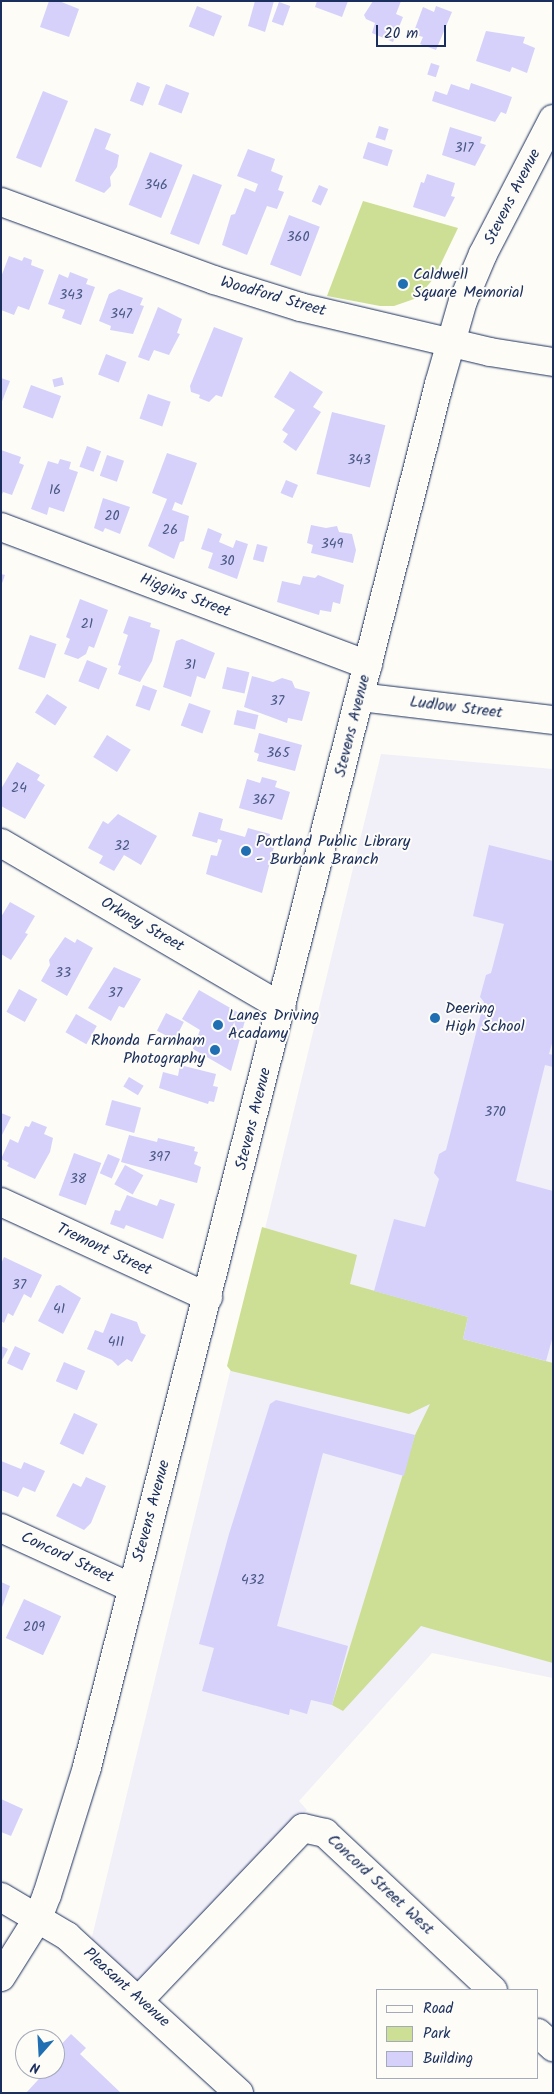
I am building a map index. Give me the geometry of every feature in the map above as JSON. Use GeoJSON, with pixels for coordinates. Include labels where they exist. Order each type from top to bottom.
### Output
{"type":"FeatureCollection","features":[{"type":"Feature","properties":{"kind":"main road","name":"Stevens Avenue"},"geometry":{"type":"LineString","coordinates":[[1,1977],[38,1918],[87,1767],[368,665],[463,301],[483,254],[553,119]]}},
{"type":"Feature","properties":{"kind":"main road","name":"Woodford Street"},"geometry":{"type":"LineString","coordinates":[[1,202],[214,280],[300,307],[452,343],[553,362]]}},
{"type":"Feature","properties":{"kind":"main road","name":"Higgins Street"},"geometry":{"type":"LineString","coordinates":[[1,527],[368,665]]}},
{"type":"Feature","properties":{"kind":"main road","name":"Ludlow Street"},"geometry":{"type":"LineString","coordinates":[[360,697],[553,720]]}},
{"type":"Feature","properties":{"kind":"main road","name":"Orkney Street"},"geometry":{"type":"LineString","coordinates":[[1,843],[282,1007]]}},
{"type":"Feature","properties":{"kind":"main road","name":"Tremont Street"},"geometry":{"type":"LineString","coordinates":[[1,1202],[208,1297]]}},
{"type":"Feature","properties":{"kind":"main road","name":"Concord Street"},"geometry":{"type":"LineString","coordinates":[[1,1528],[132,1588]]}},
{"type":"Feature","properties":{"kind":"main road","name":"Concord Street West"},"geometry":{"type":"LineString","coordinates":[[140,1999],[303,1828],[325,1833],[491,1989]]}},
{"type":"Feature","properties":{"kind":"main road","name":"Pleasant Avenue"},"geometry":{"type":"LineString","coordinates":[[1,1897],[67,1936],[140,1999],[239,2093]]}},
{"type":"Feature","properties":{"kind":"main road"},"geometry":{"type":"LineString","coordinates":[[539,2033],[553,2047]]}},
{"type":"Feature","properties":{"kind":"shaded area"},"geometry":{"type":"Polygon","coordinates":[[[381,754],[553,769],[553,1678],[432,1653],[299,1801],[307,1810],[144,1990],[91,1941],[381,754]]]}},
{"type":"Feature","properties":{"kind":"green space"},"geometry":{"type":"Polygon","coordinates":[[[363,201],[458,228],[434,278],[417,298],[394,306],[380,306],[327,296],[363,201]]]}},
{"type":"Feature","properties":{"kind":"green space"},"geometry":{"type":"Polygon","coordinates":[[[262,1227],[357,1255],[350,1284],[468,1317],[463,1339],[553,1363],[553,1663],[421,1626],[343,1711],[332,1705],[415,1435],[430,1404],[409,1414],[231,1371],[227,1366],[262,1227]]]}},
{"type":"Feature","properties":{"kind":"building"},"geometry":{"type":"Polygon","coordinates":[[[49,1],[59,1],[79,9],[69,37],[40,27],[49,1]]]}},
{"type":"Feature","properties":{"kind":"building"},"geometry":{"type":"Polygon","coordinates":[[[255,1],[274,1],[265,32],[248,26],[255,1]]]}},
{"type":"Feature","properties":{"kind":"building"},"geometry":{"type":"Polygon","coordinates":[[[317,1],[348,1],[342,17],[315,7],[317,1]]]}},
{"type":"Feature","properties":{"kind":"building"},"geometry":{"type":"Polygon","coordinates":[[[373,1],[401,1],[396,14],[403,17],[393,42],[372,33],[375,23],[366,19],[364,15],[373,1]]]}},
{"type":"Feature","properties":{"kind":"building"},"geometry":{"type":"Polygon","coordinates":[[[279,2],[290,6],[283,26],[272,22],[279,2]]]}},
{"type":"Feature","properties":{"kind":"building"},"geometry":{"type":"Polygon","coordinates":[[[197,6],[222,16],[214,37],[189,26],[197,6]]]}},
{"type":"Feature","properties":{"kind":"building"},"geometry":{"type":"Polygon","coordinates":[[[436,6],[452,12],[436,50],[420,44],[423,37],[413,34],[423,7],[434,12],[436,6]]]}},
{"type":"Feature","properties":{"kind":"building"},"geometry":{"type":"Polygon","coordinates":[[[486,31],[525,37],[523,43],[535,48],[527,73],[512,67],[510,72],[476,61],[486,31]]]}},
{"type":"Feature","properties":{"kind":"building"},"geometry":{"type":"Polygon","coordinates":[[[431,63],[440,66],[436,77],[427,74],[431,63]]]}},
{"type":"Feature","properties":{"kind":"building"},"geometry":{"type":"Polygon","coordinates":[[[137,82],[150,87],[143,106],[130,101],[137,82]]]}},
{"type":"Feature","properties":{"kind":"building"},"geometry":{"type":"Polygon","coordinates":[[[471,83],[512,97],[506,114],[501,112],[495,122],[432,101],[435,91],[447,95],[451,84],[469,90],[471,83]]]}},
{"type":"Feature","properties":{"kind":"building"},"geometry":{"type":"Polygon","coordinates":[[[166,84],[189,93],[181,113],[158,105],[166,84]]]}},
{"type":"Feature","properties":{"kind":"building"},"geometry":{"type":"Polygon","coordinates":[[[43,91],[68,101],[41,168],[16,158],[43,91]]]}},
{"type":"Feature","properties":{"kind":"building"},"geometry":{"type":"Polygon","coordinates":[[[379,126],[389,129],[385,140],[375,137],[379,126]]]}},
{"type":"Feature","properties":{"kind":"building"},"geometry":{"type":"Polygon","coordinates":[[[450,127],[482,137],[480,143],[486,145],[475,166],[442,155],[450,127]]]}},
{"type":"Feature","properties":{"kind":"building"},"geometry":{"type":"Polygon","coordinates":[[[95,128],[111,134],[105,149],[119,155],[117,167],[110,177],[111,186],[104,193],[75,181],[95,128]]]}},
{"type":"Feature","properties":{"kind":"building"},"geometry":{"type":"Polygon","coordinates":[[[368,142],[393,150],[387,166],[363,158],[368,142]]]}},
{"type":"Feature","properties":{"kind":"building"},"geometry":{"type":"Polygon","coordinates":[[[248,149],[275,159],[271,171],[283,176],[278,190],[284,192],[277,209],[267,206],[247,255],[222,245],[231,215],[235,214],[245,188],[255,192],[258,184],[237,176],[248,149]]]}},
{"type":"Feature","properties":{"kind":"building"},"geometry":{"type":"Polygon","coordinates":[[[150,152],[182,165],[161,218],[129,205],[150,152]]]}},
{"type":"Feature","properties":{"kind":"building"},"geometry":{"type":"Polygon","coordinates":[[[193,174],[222,185],[199,245],[170,234],[193,174]]]}},
{"type":"Feature","properties":{"kind":"building"},"geometry":{"type":"Polygon","coordinates":[[[427,174],[455,183],[451,196],[455,197],[445,217],[413,207],[421,182],[424,183],[427,174]]]}},
{"type":"Feature","properties":{"kind":"building"},"geometry":{"type":"Polygon","coordinates":[[[319,185],[328,189],[321,206],[312,201],[319,185]]]}},
{"type":"Feature","properties":{"kind":"building"},"geometry":{"type":"Polygon","coordinates":[[[289,215],[320,227],[301,276],[270,264],[289,215]]]}},
{"type":"Feature","properties":{"kind":"building"},"geometry":{"type":"Polygon","coordinates":[[[9,256],[22,261],[24,257],[32,260],[31,265],[44,270],[29,310],[18,306],[14,315],[1,310],[1,277],[9,256]]]}},
{"type":"Feature","properties":{"kind":"building"},"geometry":{"type":"Polygon","coordinates":[[[70,272],[88,279],[86,284],[95,287],[81,325],[62,318],[65,310],[48,304],[59,274],[68,278],[70,272]]]}},
{"type":"Feature","properties":{"kind":"building"},"geometry":{"type":"Polygon","coordinates":[[[119,289],[143,298],[140,305],[144,306],[133,334],[110,330],[111,326],[99,321],[109,294],[119,289]]]}},
{"type":"Feature","properties":{"kind":"building"},"geometry":{"type":"Polygon","coordinates":[[[158,307],[182,319],[177,333],[180,334],[169,355],[154,350],[149,361],[138,357],[158,307]]]}},
{"type":"Feature","properties":{"kind":"building"},"geometry":{"type":"Polygon","coordinates":[[[214,327],[243,338],[222,397],[216,395],[209,402],[199,398],[200,395],[191,392],[190,386],[214,327]]]}},
{"type":"Feature","properties":{"kind":"building"},"geometry":{"type":"Polygon","coordinates":[[[106,354],[127,362],[119,382],[98,375],[106,354]]]}},
{"type":"Feature","properties":{"kind":"building"},"geometry":{"type":"Polygon","coordinates":[[[290,371],[323,392],[313,407],[321,412],[296,451],[283,442],[288,434],[282,430],[295,410],[274,397],[290,371]]]}},
{"type":"Feature","properties":{"kind":"building"},"geometry":{"type":"Polygon","coordinates":[[[62,377],[64,385],[54,387],[52,379],[62,377]]]}},
{"type":"Feature","properties":{"kind":"building"},"geometry":{"type":"Polygon","coordinates":[[[1,378],[10,381],[1,404],[1,378]]]}},
{"type":"Feature","properties":{"kind":"building"},"geometry":{"type":"Polygon","coordinates":[[[31,385],[61,396],[53,418],[23,408],[31,385]]]}},
{"type":"Feature","properties":{"kind":"building"},"geometry":{"type":"Polygon","coordinates":[[[148,394],[171,402],[162,426],[140,419],[148,394]]]}},
{"type":"Feature","properties":{"kind":"building"},"geometry":{"type":"Polygon","coordinates":[[[332,412],[385,425],[370,487],[317,474],[332,412]]]}},
{"type":"Feature","properties":{"kind":"building"},"geometry":{"type":"Polygon","coordinates":[[[87,446],[101,451],[94,472],[79,467],[87,446]]]}},
{"type":"Feature","properties":{"kind":"building"},"geometry":{"type":"Polygon","coordinates":[[[1,450],[21,457],[19,463],[24,465],[12,495],[3,492],[1,497],[1,450]]]}},
{"type":"Feature","properties":{"kind":"building"},"geometry":{"type":"Polygon","coordinates":[[[167,453],[197,463],[182,505],[175,502],[172,510],[189,516],[184,541],[180,542],[174,559],[148,546],[167,499],[152,493],[167,453]]]}},
{"type":"Feature","properties":{"kind":"building"},"geometry":{"type":"Polygon","coordinates":[[[107,455],[124,461],[117,482],[100,476],[107,455]]]}},
{"type":"Feature","properties":{"kind":"building"},"geometry":{"type":"Polygon","coordinates":[[[60,459],[71,462],[69,469],[78,472],[64,512],[49,507],[47,515],[31,509],[48,461],[58,464],[60,459]]]}},
{"type":"Feature","properties":{"kind":"building"},"geometry":{"type":"Polygon","coordinates":[[[286,480],[298,485],[292,498],[281,493],[286,480]]]}},
{"type":"Feature","properties":{"kind":"building"},"geometry":{"type":"Polygon","coordinates":[[[103,498],[130,507],[120,534],[105,528],[103,532],[94,528],[103,498]]]}},
{"type":"Feature","properties":{"kind":"building"},"geometry":{"type":"Polygon","coordinates":[[[311,525],[326,528],[337,526],[339,532],[352,534],[356,550],[353,563],[311,553],[313,545],[307,543],[311,525]]]}},
{"type":"Feature","properties":{"kind":"building"},"geometry":{"type":"Polygon","coordinates":[[[208,528],[222,534],[219,542],[233,548],[236,540],[248,544],[237,579],[208,568],[213,553],[201,549],[208,528]]]}},
{"type":"Feature","properties":{"kind":"building"},"geometry":{"type":"Polygon","coordinates":[[[257,544],[268,547],[263,562],[253,559],[257,544]]]}},
{"type":"Feature","properties":{"kind":"building"},"geometry":{"type":"Polygon","coordinates":[[[1,574],[5,575],[1,586],[1,574]]]}},
{"type":"Feature","properties":{"kind":"building"},"geometry":{"type":"Polygon","coordinates":[[[318,575],[344,585],[340,604],[333,602],[331,612],[320,610],[319,615],[277,602],[282,581],[300,585],[303,576],[315,578],[318,575]]]}},
{"type":"Feature","properties":{"kind":"building"},"geometry":{"type":"Polygon","coordinates":[[[80,599],[108,610],[94,648],[89,646],[86,654],[78,659],[64,654],[70,639],[66,637],[80,599]]]}},
{"type":"Feature","properties":{"kind":"building"},"geometry":{"type":"Polygon","coordinates":[[[129,616],[151,623],[150,627],[160,630],[152,661],[140,682],[118,674],[121,666],[118,665],[128,635],[123,633],[129,616]]]}},
{"type":"Feature","properties":{"kind":"building"},"geometry":{"type":"Polygon","coordinates":[[[30,635],[56,644],[45,678],[18,669],[30,635]]]}},
{"type":"Feature","properties":{"kind":"building"},"geometry":{"type":"Polygon","coordinates":[[[182,639],[215,653],[205,679],[197,676],[191,697],[163,687],[176,641],[182,639]]]}},
{"type":"Feature","properties":{"kind":"building"},"geometry":{"type":"Polygon","coordinates":[[[87,660],[107,668],[99,690],[78,681],[87,660]]]}},
{"type":"Feature","properties":{"kind":"building"},"geometry":{"type":"Polygon","coordinates":[[[227,667],[249,672],[244,694],[222,688],[227,667]]]}},
{"type":"Feature","properties":{"kind":"building"},"geometry":{"type":"Polygon","coordinates":[[[252,676],[273,682],[282,678],[292,681],[295,688],[310,692],[302,721],[288,718],[287,723],[244,707],[252,676]]]}},
{"type":"Feature","properties":{"kind":"building"},"geometry":{"type":"Polygon","coordinates":[[[143,685],[157,690],[150,711],[135,706],[143,685]]]}},
{"type":"Feature","properties":{"kind":"building"},"geometry":{"type":"Polygon","coordinates":[[[47,694],[67,707],[55,726],[35,712],[47,694]]]}},
{"type":"Feature","properties":{"kind":"building"},"geometry":{"type":"Polygon","coordinates":[[[189,703],[211,711],[202,733],[181,726],[189,703]]]}},
{"type":"Feature","properties":{"kind":"building"},"geometry":{"type":"Polygon","coordinates":[[[237,710],[258,715],[255,730],[234,725],[237,710]]]}},
{"type":"Feature","properties":{"kind":"building"},"geometry":{"type":"Polygon","coordinates":[[[259,733],[302,745],[295,771],[257,761],[259,754],[254,752],[259,733]]]}},
{"type":"Feature","properties":{"kind":"building"},"geometry":{"type":"Polygon","coordinates":[[[107,735],[131,750],[117,772],[93,757],[107,735]]]}},
{"type":"Feature","properties":{"kind":"building"},"geometry":{"type":"Polygon","coordinates":[[[17,762],[40,775],[37,780],[45,785],[25,819],[1,806],[1,789],[17,762]]]}},
{"type":"Feature","properties":{"kind":"building"},"geometry":{"type":"Polygon","coordinates":[[[262,777],[277,781],[275,787],[290,792],[282,820],[239,808],[247,779],[260,783],[262,777]]]}},
{"type":"Feature","properties":{"kind":"building","name":"Portland Public Library - Burbank Branch"},"geometry":{"type":"Polygon","coordinates":[[[199,812],[223,819],[220,830],[245,837],[248,828],[270,834],[267,845],[274,847],[262,893],[206,874],[211,855],[217,856],[222,840],[218,839],[217,843],[192,836],[199,812]]]}},
{"type":"Feature","properties":{"kind":"building"},"geometry":{"type":"Polygon","coordinates":[[[118,814],[157,836],[141,865],[124,855],[114,871],[99,863],[103,856],[88,848],[103,821],[108,824],[118,814]]]}},
{"type":"Feature","properties":{"kind":"building","name":"Deering High School"},"geometry":{"type":"Polygon","coordinates":[[[489,845],[553,861],[553,1040],[549,1054],[553,1055],[553,1067],[545,1065],[516,1181],[553,1191],[553,1336],[546,1361],[463,1339],[468,1317],[374,1291],[394,1219],[425,1227],[439,1179],[434,1173],[439,1154],[446,1150],[484,1002],[480,997],[486,975],[491,973],[504,924],[473,916],[489,845]]]}},
{"type":"Feature","properties":{"kind":"building"},"geometry":{"type":"Polygon","coordinates":[[[10,902],[35,916],[25,933],[28,934],[11,960],[1,954],[1,917],[10,902]]]}},
{"type":"Feature","properties":{"kind":"building"},"geometry":{"type":"Polygon","coordinates":[[[65,937],[75,943],[77,939],[93,948],[67,996],[41,981],[50,965],[49,960],[65,937]]]}},
{"type":"Feature","properties":{"kind":"building"},"geometry":{"type":"Polygon","coordinates":[[[114,967],[141,979],[124,1008],[119,1006],[111,1021],[88,1008],[114,967]]]}},
{"type":"Feature","properties":{"kind":"building"},"geometry":{"type":"Polygon","coordinates":[[[19,989],[37,999],[25,1022],[6,1012],[19,989]]]}},
{"type":"Feature","properties":{"kind":"building","name":"Lanes Driving Acadamy"},"geometry":{"type":"Polygon","coordinates":[[[199,990],[246,1017],[231,1071],[193,1049],[200,1030],[182,1019],[199,990]]]}},
{"type":"Feature","properties":{"kind":"building"},"geometry":{"type":"Polygon","coordinates":[[[166,1013],[184,1022],[175,1040],[157,1031],[166,1013]]]}},
{"type":"Feature","properties":{"kind":"building"},"geometry":{"type":"Polygon","coordinates":[[[76,1014],[97,1026],[86,1044],[66,1032],[76,1014]]]}},
{"type":"Feature","properties":{"kind":"building"},"geometry":{"type":"Polygon","coordinates":[[[180,1065],[216,1074],[213,1086],[218,1087],[214,1102],[209,1101],[208,1104],[159,1088],[163,1072],[178,1076],[180,1065]]]}},
{"type":"Feature","properties":{"kind":"building"},"geometry":{"type":"Polygon","coordinates":[[[129,1077],[144,1086],[138,1095],[123,1086],[129,1077]]]}},
{"type":"Feature","properties":{"kind":"building"},"geometry":{"type":"Polygon","coordinates":[[[112,1100],[141,1108],[134,1133],[105,1125],[112,1100]]]}},
{"type":"Feature","properties":{"kind":"building"},"geometry":{"type":"Polygon","coordinates":[[[1,1113],[11,1117],[1,1137],[1,1113]]]}},
{"type":"Feature","properties":{"kind":"building"},"geometry":{"type":"Polygon","coordinates":[[[32,1121],[47,1127],[44,1134],[53,1138],[50,1152],[35,1179],[7,1166],[9,1163],[1,1159],[10,1139],[18,1143],[25,1126],[29,1127],[32,1121]]]}},
{"type":"Feature","properties":{"kind":"building"},"geometry":{"type":"Polygon","coordinates":[[[129,1135],[157,1142],[158,1138],[195,1147],[194,1151],[198,1152],[194,1164],[201,1167],[197,1183],[121,1162],[129,1135]]]}},
{"type":"Feature","properties":{"kind":"building"},"geometry":{"type":"Polygon","coordinates":[[[74,1153],[101,1163],[86,1205],[59,1195],[74,1153]]]}},
{"type":"Feature","properties":{"kind":"building"},"geometry":{"type":"Polygon","coordinates":[[[108,1154],[120,1159],[112,1178],[100,1173],[108,1154]]]}},
{"type":"Feature","properties":{"kind":"building"},"geometry":{"type":"Polygon","coordinates":[[[125,1165],[143,1175],[133,1194],[114,1184],[125,1165]]]}},
{"type":"Feature","properties":{"kind":"building"},"geometry":{"type":"Polygon","coordinates":[[[127,1195],[157,1206],[160,1199],[175,1204],[163,1239],[126,1225],[124,1229],[110,1224],[115,1210],[120,1211],[127,1195]]]}},
{"type":"Feature","properties":{"kind":"building"},"geometry":{"type":"Polygon","coordinates":[[[4,1257],[42,1275],[31,1298],[24,1294],[13,1316],[8,1313],[4,1323],[1,1321],[1,1264],[4,1257]]]}},
{"type":"Feature","properties":{"kind":"building"},"geometry":{"type":"Polygon","coordinates":[[[60,1285],[81,1298],[63,1334],[38,1321],[56,1286],[60,1285]]]}},
{"type":"Feature","properties":{"kind":"building"},"geometry":{"type":"Polygon","coordinates":[[[111,1313],[137,1322],[141,1333],[146,1335],[132,1362],[127,1359],[118,1366],[112,1360],[87,1349],[95,1330],[103,1333],[111,1313]]]}},
{"type":"Feature","properties":{"kind":"building"},"geometry":{"type":"Polygon","coordinates":[[[1,1346],[8,1349],[1,1362],[1,1346]]]}},
{"type":"Feature","properties":{"kind":"building"},"geometry":{"type":"Polygon","coordinates":[[[15,1346],[30,1353],[22,1370],[7,1363],[15,1346]]]}},
{"type":"Feature","properties":{"kind":"building"},"geometry":{"type":"Polygon","coordinates":[[[64,1362],[85,1371],[77,1390],[56,1381],[64,1362]]]}},
{"type":"Feature","properties":{"kind":"building"},"geometry":{"type":"Polygon","coordinates":[[[276,1400],[415,1435],[404,1476],[323,1453],[277,1626],[348,1646],[332,1705],[311,1700],[307,1714],[290,1709],[289,1715],[202,1691],[214,1648],[199,1644],[229,1534],[270,1404],[276,1400]]]}},
{"type":"Feature","properties":{"kind":"building"},"geometry":{"type":"Polygon","coordinates":[[[74,1413],[98,1424],[83,1455],[60,1444],[74,1413]]]}},
{"type":"Feature","properties":{"kind":"building"},"geometry":{"type":"Polygon","coordinates":[[[1,1461],[21,1469],[24,1462],[45,1471],[35,1492],[23,1487],[18,1497],[1,1490],[1,1461]]]}},
{"type":"Feature","properties":{"kind":"building"},"geometry":{"type":"Polygon","coordinates":[[[86,1477],[106,1486],[91,1523],[84,1530],[56,1516],[73,1483],[81,1487],[86,1477]]]}},
{"type":"Feature","properties":{"kind":"building"},"geometry":{"type":"Polygon","coordinates":[[[1,1582],[10,1586],[1,1610],[1,1582]]]}},
{"type":"Feature","properties":{"kind":"building"},"geometry":{"type":"Polygon","coordinates":[[[24,1599],[61,1616],[43,1655],[6,1638],[24,1599]]]}},
{"type":"Feature","properties":{"kind":"building"},"geometry":{"type":"Polygon","coordinates":[[[1,1799],[23,1809],[11,1836],[1,1832],[1,1799]]]}},
{"type":"Feature","properties":{"kind":"building"},"geometry":{"type":"Polygon","coordinates":[[[71,2034],[86,2048],[80,2054],[121,2093],[26,2093],[39,2079],[65,2079],[65,2040],[71,2034]]]}},
{"type":"Feature","properties":{"kind":"place","name":"Caldwell Square Memorial"},"geometry":{"type":"Point","coordinates":[403,284]}},
{"type":"Feature","properties":{"kind":"place","name":"Portland Public Library - Burbank Branch"},"geometry":{"type":"Point","coordinates":[246,851]}},
{"type":"Feature","properties":{"kind":"place","name":"Deering High School"},"geometry":{"type":"Point","coordinates":[435,1018]}},
{"type":"Feature","properties":{"kind":"place","name":"Lanes Driving Acadamy"},"geometry":{"type":"Point","coordinates":[218,1025]}},
{"type":"Feature","properties":{"kind":"place","name":"Rhonda Farnham Photography"},"geometry":{"type":"Point","coordinates":[215,1050]}}]}
